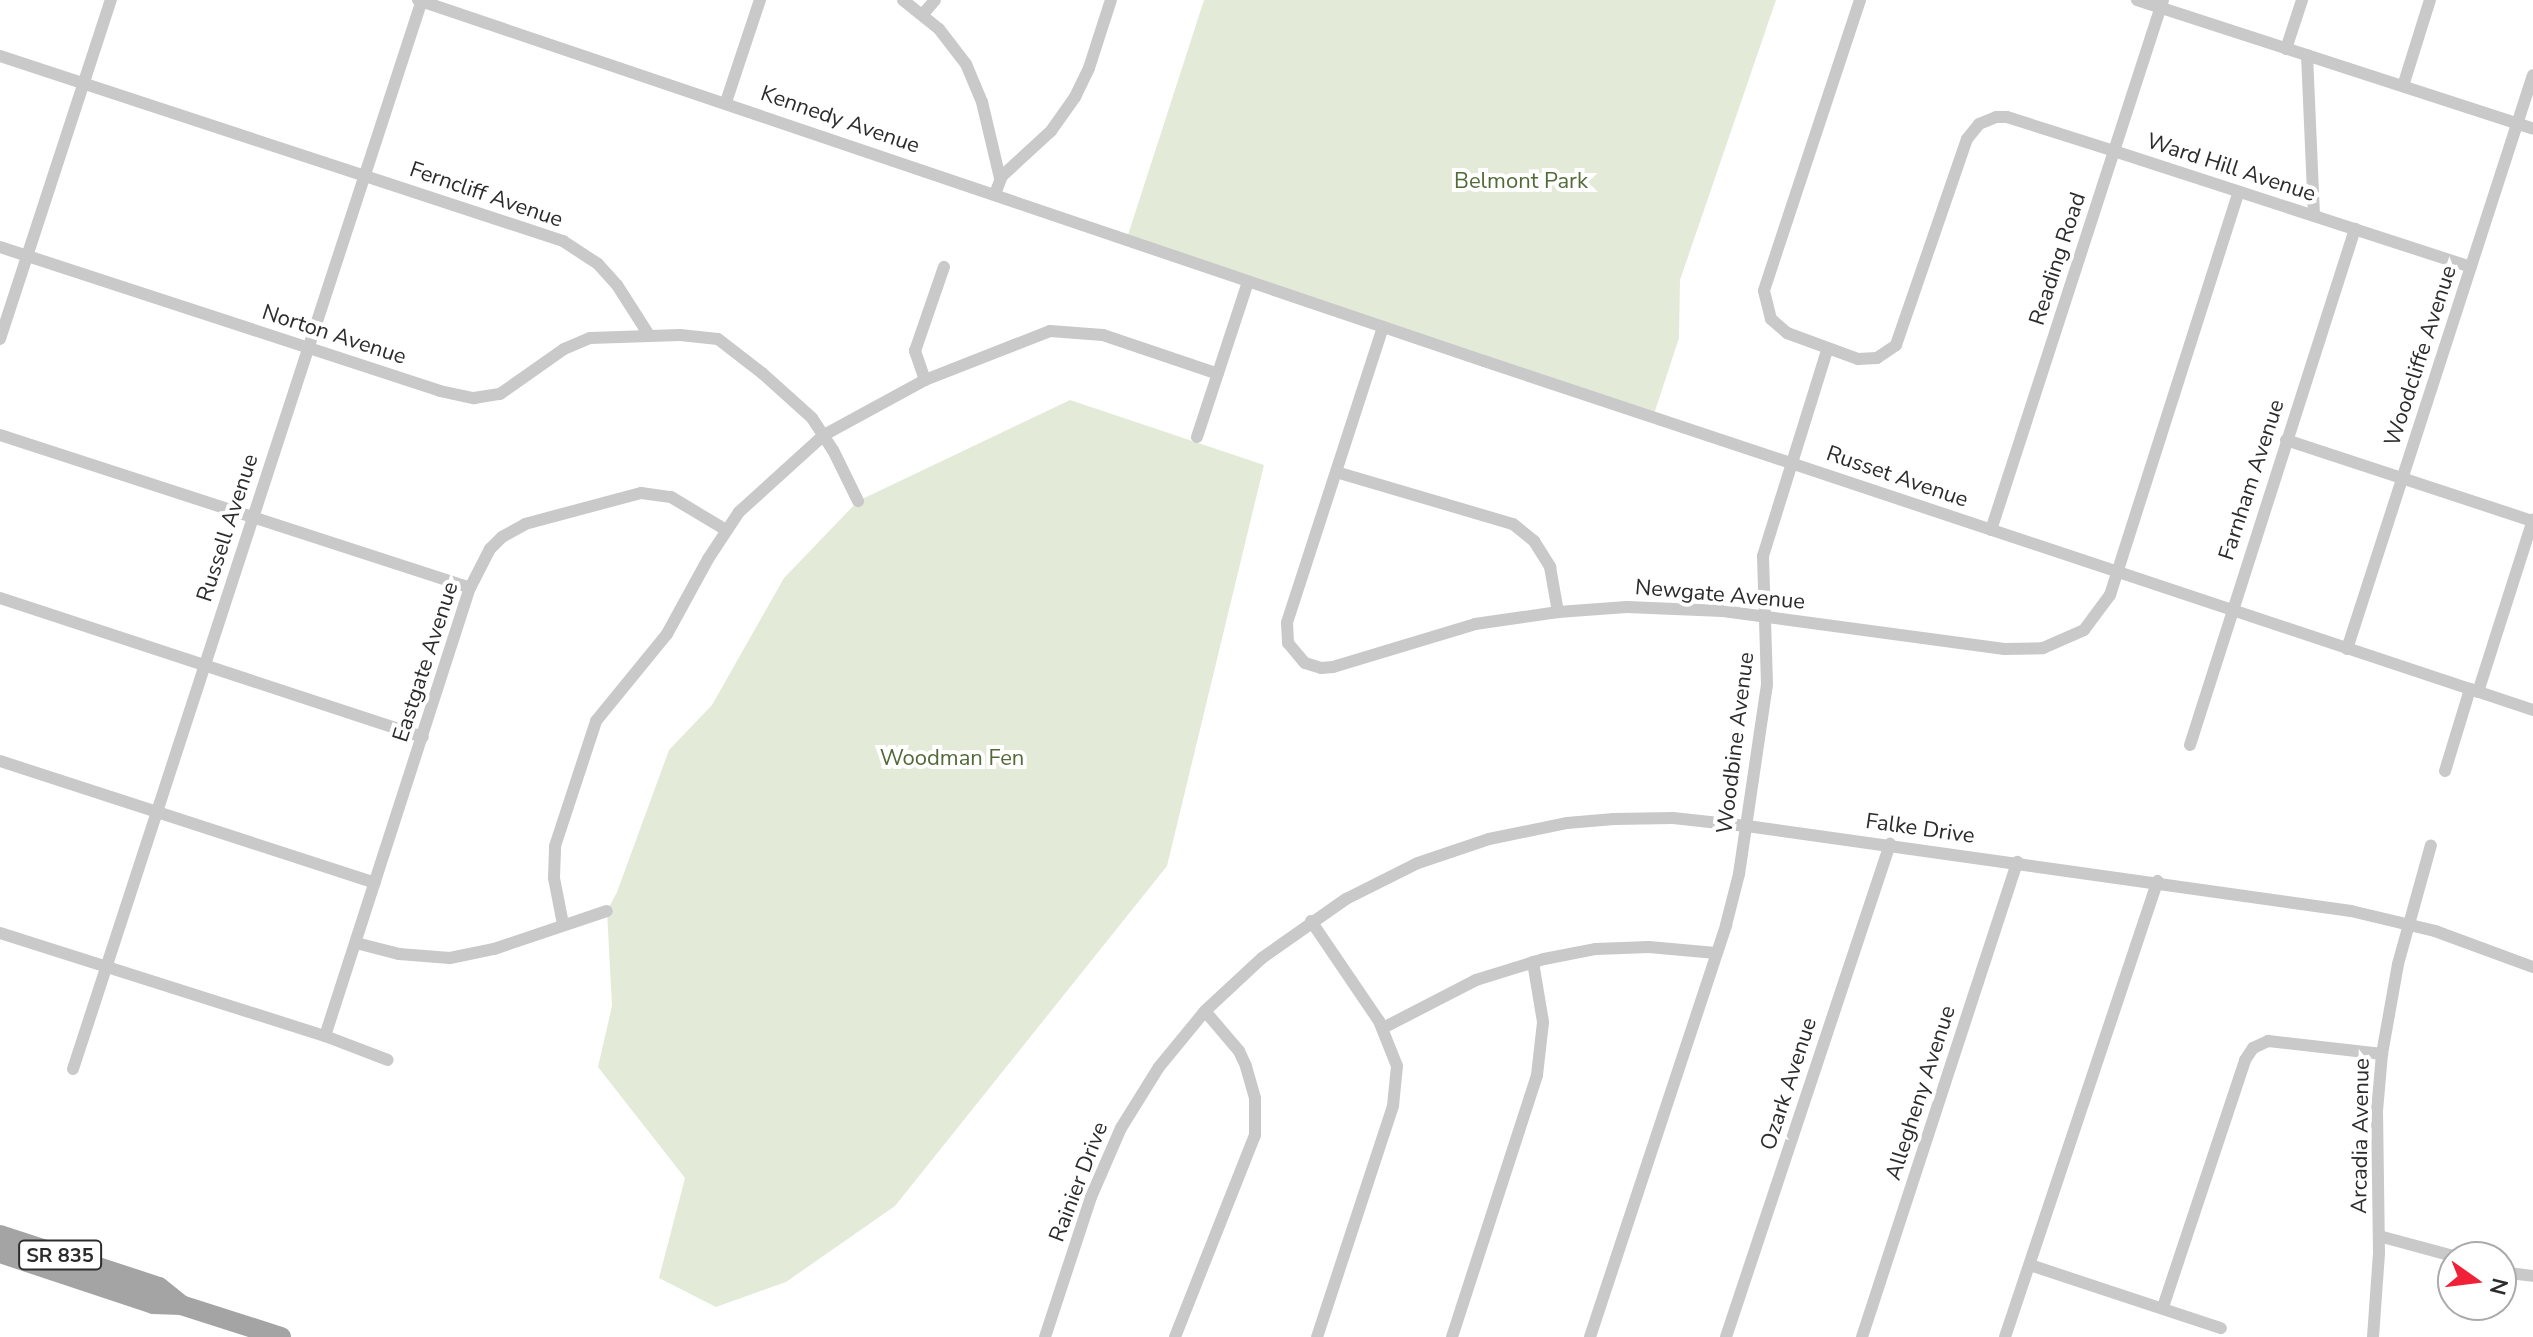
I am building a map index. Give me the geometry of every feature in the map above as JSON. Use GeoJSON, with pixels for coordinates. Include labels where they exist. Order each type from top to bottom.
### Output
{"type":"FeatureCollection","features":[{"type":"Feature","properties":{"kind":"main road","name":"SR 835"},"geometry":{"type":"LineString","coordinates":[[0,1235],[118,1282]]}},
{"type":"Feature","properties":{"kind":"main road","name":"SR 835"},"geometry":{"type":"LineString","coordinates":[[0,1253],[118,1282],[159,1287],[181,1305],[281,1337]]}},
{"type":"Feature","properties":{"kind":"street"},"geometry":{"type":"LineString","coordinates":[[0,339],[111,0]]}},
{"type":"Feature","properties":{"kind":"street","name":"Kennedy Avenue"},"geometry":{"type":"LineString","coordinates":[[420,0],[1248,282]]}},
{"type":"Feature","properties":{"kind":"street","name":"Russell Avenue"},"geometry":{"type":"LineString","coordinates":[[73,1069],[420,0]]}},
{"type":"Feature","properties":{"kind":"street"},"geometry":{"type":"LineString","coordinates":[[726,102],[760,0]]}},
{"type":"Feature","properties":{"kind":"street"},"geometry":{"type":"LineString","coordinates":[[903,0],[923,14],[955,47],[975,83],[1000,178]]}},
{"type":"Feature","properties":{"kind":"street"},"geometry":{"type":"LineString","coordinates":[[923,14],[935,0]]}},
{"type":"Feature","properties":{"kind":"street"},"geometry":{"type":"LineString","coordinates":[[995,194],[1000,178],[1051,131],[1071,105],[1089,68],[1111,0]]}},
{"type":"Feature","properties":{"kind":"street"},"geometry":{"type":"LineString","coordinates":[[1827,350],[1779,328],[1766,310],[1764,291],[1860,0]]}},
{"type":"Feature","properties":{"kind":"street"},"geometry":{"type":"LineString","coordinates":[[2137,0],[2161,4],[2286,49],[2533,129]]}},
{"type":"Feature","properties":{"kind":"street"},"geometry":{"type":"LineString","coordinates":[[2286,49],[2302,0]]}},
{"type":"Feature","properties":{"kind":"street"},"geometry":{"type":"LineString","coordinates":[[2403,86],[2430,0]]}},
{"type":"Feature","properties":{"kind":"street","name":"Reading Road"},"geometry":{"type":"LineString","coordinates":[[1991,530],[2161,4]]}},
{"type":"Feature","properties":{"kind":"street"},"geometry":{"type":"LineString","coordinates":[[2307,55],[2314,216]]}},
{"type":"Feature","properties":{"kind":"street","name":"Ferncliff Avenue"},"geometry":{"type":"LineString","coordinates":[[0,56],[563,241],[598,264],[617,285],[649,335]]}},
{"type":"Feature","properties":{"kind":"street","name":"Woodcliffe Avenue"},"geometry":{"type":"LineString","coordinates":[[2347,649],[2533,75]]}},
{"type":"Feature","properties":{"kind":"street","name":"Ward Hill Avenue"},"geometry":{"type":"LineString","coordinates":[[1827,350],[1867,360],[1887,354],[1896,345],[1967,139],[1979,124],[2007,117],[2471,267]]}},
{"type":"Feature","properties":{"kind":"street","name":"Newgate Avenue"},"geometry":{"type":"LineString","coordinates":[[1336,472],[1287,623],[1292,652],[1314,667],[1333,667],[1475,624],[1558,612],[1673,608],[1765,616],[2004,649],[2043,648],[2072,637],[2094,620],[2110,595],[2239,192]]}},
{"type":"Feature","properties":{"kind":"street","name":"Farnham Avenue"},"geometry":{"type":"LineString","coordinates":[[2190,745],[2355,229]]}},
{"type":"Feature","properties":{"kind":"street","name":"Norton Avenue"},"geometry":{"type":"LineString","coordinates":[[0,247],[474,398],[500,394],[577,341],[609,335],[649,335]]}},
{"type":"Feature","properties":{"kind":"street"},"geometry":{"type":"LineString","coordinates":[[925,380],[915,351],[944,267]]}},
{"type":"Feature","properties":{"kind":"street"},"geometry":{"type":"LineString","coordinates":[[1197,437],[1248,282]]}},
{"type":"Feature","properties":{"kind":"street","name":"Russet Avenue"},"geometry":{"type":"LineString","coordinates":[[1248,282],[2533,710]]}},
{"type":"Feature","properties":{"kind":"street"},"geometry":{"type":"LineString","coordinates":[[1383,327],[1336,472],[1513,524],[1534,541],[1550,567],[1558,612]]}},
{"type":"Feature","properties":{"kind":"street"},"geometry":{"type":"LineString","coordinates":[[563,924],[554,878],[555,846],[587,740],[604,708],[667,634],[726,530],[760,491],[824,435],[925,380],[1031,336],[1067,330],[1103,335],[1218,374]]}},
{"type":"Feature","properties":{"kind":"street"},"geometry":{"type":"LineString","coordinates":[[649,335],[707,336],[728,345],[800,405],[824,435],[858,501]]}},
{"type":"Feature","properties":{"kind":"street","name":"Woodbine Avenue"},"geometry":{"type":"LineString","coordinates":[[1590,1337],[1739,874],[1767,684],[1763,556],[1827,350]]}},
{"type":"Feature","properties":{"kind":"street"},"geometry":{"type":"LineString","coordinates":[[0,435],[470,588]]}},
{"type":"Feature","properties":{"kind":"street"},"geometry":{"type":"LineString","coordinates":[[2286,440],[2533,520],[2445,771]]}},
{"type":"Feature","properties":{"kind":"street","name":"Eastgate Avenue"},"geometry":{"type":"LineString","coordinates":[[325,1036],[470,588],[490,549],[508,533],[525,524],[626,495],[671,497],[726,530]]}},
{"type":"Feature","properties":{"kind":"street"},"geometry":{"type":"LineString","coordinates":[[0,598],[423,737]]}},
{"type":"Feature","properties":{"kind":"street"},"geometry":{"type":"LineString","coordinates":[[0,761],[375,883]]}},
{"type":"Feature","properties":{"kind":"street","name":"Falke Drive"},"geometry":{"type":"LineString","coordinates":[[1311,921],[1346,899],[1418,863],[1529,830],[1648,818],[1747,826],[1890,844],[2351,911],[2467,941],[2533,967]]}},
{"type":"Feature","properties":{"kind":"street","name":"Ozark Avenue"},"geometry":{"type":"LineString","coordinates":[[1726,1337],[1890,844]]}},
{"type":"Feature","properties":{"kind":"street","name":"Arcadia Avenue"},"geometry":{"type":"LineString","coordinates":[[2373,1337],[2379,1236],[2376,1150],[2382,1054],[2393,985],[2431,845]]}},
{"type":"Feature","properties":{"kind":"street","name":"Allegheny Avenue"},"geometry":{"type":"LineString","coordinates":[[1862,1337],[2017,862]]}},
{"type":"Feature","properties":{"kind":"street"},"geometry":{"type":"LineString","coordinates":[[2005,1337],[2158,881]]}},
{"type":"Feature","properties":{"kind":"street"},"geometry":{"type":"LineString","coordinates":[[356,943],[399,954],[450,958],[494,949],[607,911]]}},
{"type":"Feature","properties":{"kind":"street"},"geometry":{"type":"LineString","coordinates":[[1311,921],[1383,1028],[1397,1066],[1393,1106],[1317,1337]]}},
{"type":"Feature","properties":{"kind":"street","name":"Rainier Drive"},"geometry":{"type":"LineString","coordinates":[[1045,1337],[1091,1197],[1121,1128],[1159,1067],[1205,1011],[1262,958],[1311,921]]}},
{"type":"Feature","properties":{"kind":"street"},"geometry":{"type":"LineString","coordinates":[[0,933],[325,1036],[388,1060]]}},
{"type":"Feature","properties":{"kind":"street"},"geometry":{"type":"LineString","coordinates":[[1383,1028],[1464,985],[1533,962],[1596,949],[1649,947],[1716,953]]}},
{"type":"Feature","properties":{"kind":"street"},"geometry":{"type":"LineString","coordinates":[[1452,1337],[1537,1075],[1543,1022],[1533,962]]}},
{"type":"Feature","properties":{"kind":"street"},"geometry":{"type":"LineString","coordinates":[[1175,1337],[1255,1135],[1255,1098],[1246,1066],[1239,1051],[1205,1011]]}},
{"type":"Feature","properties":{"kind":"street"},"geometry":{"type":"LineString","coordinates":[[2163,1307],[2253,1048],[2268,1041],[2382,1054]]}},
{"type":"Feature","properties":{"kind":"street"},"geometry":{"type":"LineString","coordinates":[[2379,1236],[2437,1252]]}},
{"type":"Feature","properties":{"kind":"street"},"geometry":{"type":"LineString","coordinates":[[2030,1265],[2221,1328]]}},
{"type":"Feature","properties":{"kind":"green space","name":"Belmont Park"},"geometry":{"type":"Polygon","coordinates":[[[1204,0],[1776,0],[1680,280],[1679,338],[1653,417],[1127,238],[1204,0]]]}},
{"type":"Feature","properties":{"kind":"green space","name":"Woodman Fen"},"geometry":{"type":"Polygon","coordinates":[[[1070,400],[1264,465],[1167,866],[895,1206],[786,1282],[716,1307],[659,1278],[685,1178],[598,1067],[612,1006],[607,911],[617,892],[669,750],[712,705],[784,578],[858,501],[1070,400]]]}}]}
